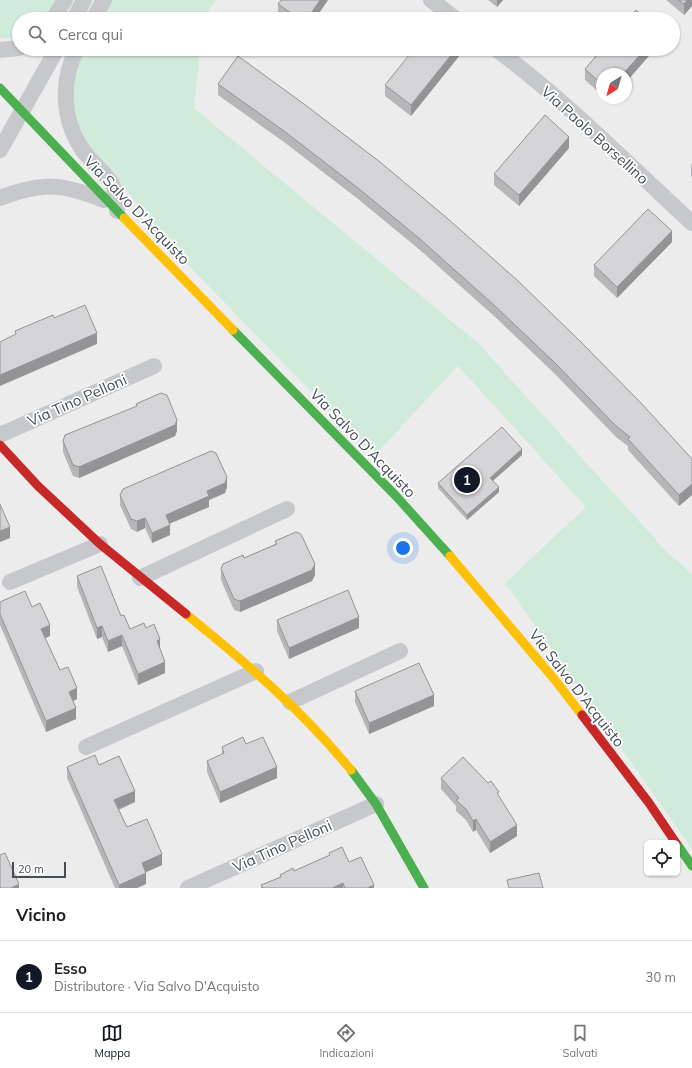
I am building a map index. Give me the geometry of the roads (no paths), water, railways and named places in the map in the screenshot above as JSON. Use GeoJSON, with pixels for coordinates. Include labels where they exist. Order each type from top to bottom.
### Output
{"type":"FeatureCollection","features":[{"type":"Feature","properties":{"kind":"street"},"geometry":{"type":"LineString","coordinates":[[57,12],[65,0]]}},
{"type":"Feature","properties":{"kind":"street"},"geometry":{"type":"LineString","coordinates":[[78,12],[84,0]]}},
{"type":"Feature","properties":{"kind":"street"},"geometry":{"type":"LineString","coordinates":[[97,12],[104,0]]}},
{"type":"Feature","properties":{"kind":"street"},"geometry":{"type":"LineString","coordinates":[[431,0],[447,12]]}},
{"type":"Feature","properties":{"kind":"street"},"geometry":{"type":"LineString","coordinates":[[0,50],[12,49]]}},
{"type":"Feature","properties":{"kind":"street"},"geometry":{"type":"LineString","coordinates":[[0,150],[53,56]]}},
{"type":"Feature","properties":{"kind":"street"},"geometry":{"type":"LineString","coordinates":[[0,198],[37,186],[57,186],[77,189],[113,206],[113,185],[80,146],[70,123],[66,88],[68,71],[74,56]]}},
{"type":"Feature","properties":{"kind":"street","name":"Via Paolo Borsellino"},"geometry":{"type":"LineString","coordinates":[[504,56],[616,152],[692,223]]}},
{"type":"Feature","properties":{"kind":"street","name":"Via Salvo D'Acquisto"},"geometry":{"type":"LineString","coordinates":[[0,88],[396,496],[455,561],[555,680],[649,803],[675,840]]}},
{"type":"Feature","properties":{"kind":"street","name":"Via Tino Pelloni"},"geometry":{"type":"LineString","coordinates":[[0,435],[154,366]]}},
{"type":"Feature","properties":{"kind":"street"},"geometry":{"type":"LineString","coordinates":[[0,445],[38,486],[100,544],[256,671],[290,702],[350,770],[376,804],[424,888]]}},
{"type":"Feature","properties":{"kind":"street"},"geometry":{"type":"LineString","coordinates":[[140,578],[287,510]]}},
{"type":"Feature","properties":{"kind":"street"},"geometry":{"type":"LineString","coordinates":[[10,582],[100,544]]}},
{"type":"Feature","properties":{"kind":"street"},"geometry":{"type":"LineString","coordinates":[[290,702],[400,651]]}},
{"type":"Feature","properties":{"kind":"street"},"geometry":{"type":"LineString","coordinates":[[86,747],[256,671]]}},
{"type":"Feature","properties":{"kind":"street","name":"Via Tino Pelloni"},"geometry":{"type":"LineString","coordinates":[[188,888],[376,804]]}},
{"type":"Feature","properties":{"kind":"street","name":"Via Salvo D'Acquisto"},"geometry":{"type":"LineString","coordinates":[[680,848],[692,866]]}},
{"type":"Feature","properties":{"kind":"place","name":"Esso"},"geometry":{"type":"Point","coordinates":[467,480]}}]}
